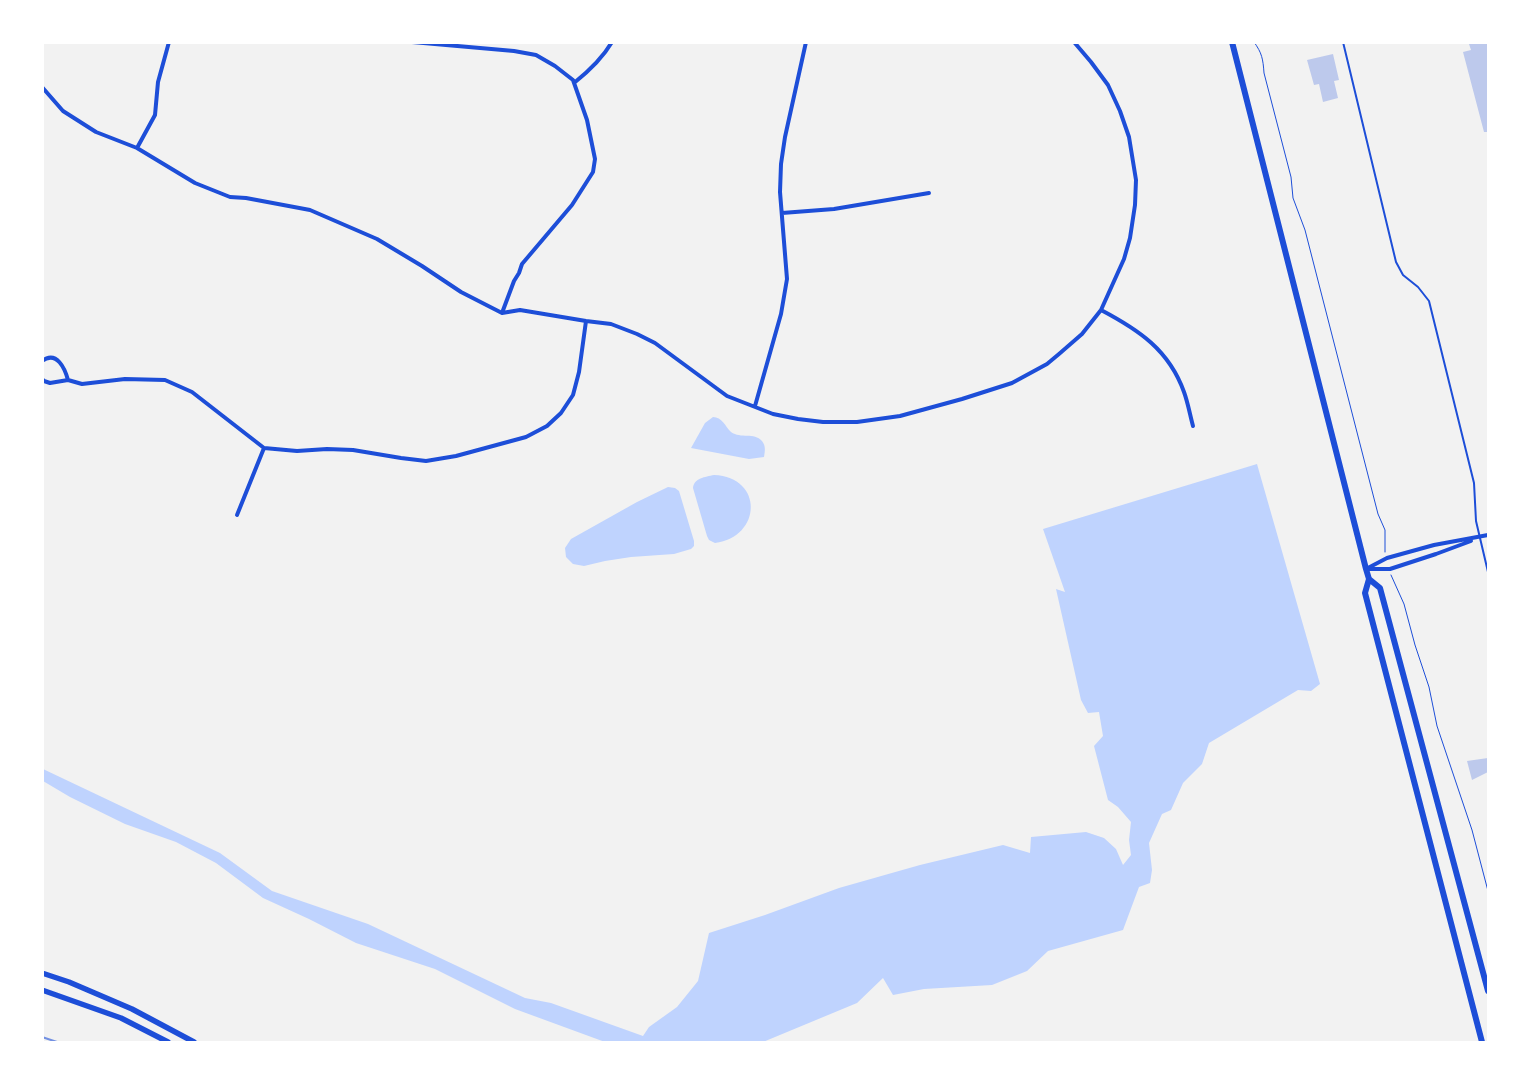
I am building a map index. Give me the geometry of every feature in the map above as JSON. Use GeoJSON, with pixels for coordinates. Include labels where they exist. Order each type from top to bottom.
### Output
{"type":"FeatureCollection","features":[{"type":"Feature","properties":{"kind":"main road"},"geometry":{"type":"LineString","coordinates":[[1232,42],[1366,569],[1370,580],[1380,588],[1488,991]]}},
{"type":"Feature","properties":{"kind":"main road"},"geometry":{"type":"LineString","coordinates":[[1370,580],[1365,593],[1482,1042]]}},
{"type":"Feature","properties":{"kind":"main road"},"geometry":{"type":"LineString","coordinates":[[42,974],[69,982],[132,1009],[194,1042]]}},
{"type":"Feature","properties":{"kind":"main road"},"geometry":{"type":"LineString","coordinates":[[42,990],[121,1018],[168,1042]]}},
{"type":"Feature","properties":{"kind":"street"},"geometry":{"type":"LineString","coordinates":[[137,148],[155,115],[158,82],[169,42]]}},
{"type":"Feature","properties":{"kind":"street"},"geometry":{"type":"LineString","coordinates":[[412,42],[514,51],[536,55],[555,66],[573,80],[574,83],[586,120],[595,160],[593,172],[572,205],[522,264],[502,313]]}},
{"type":"Feature","properties":{"kind":"street"},"geometry":{"type":"LineString","coordinates":[[574,83],[606,53],[612,42]]}},
{"type":"Feature","properties":{"kind":"street"},"geometry":{"type":"LineString","coordinates":[[755,406],[781,314],[787,278],[780,192],[781,164],[806,42]]}},
{"type":"Feature","properties":{"kind":"street"},"geometry":{"type":"LineString","coordinates":[[42,88],[63,110],[96,132],[137,148],[195,183],[230,197],[309,209],[377,239],[461,292],[502,313],[520,310],[611,324],[655,343],[727,396],[773,414],[823,422],[857,422],[900,416],[1012,383],[1047,364],[1082,334],[1101,310],[1124,259],[1130,238],[1135,205],[1136,180],[1128,134],[1120,111],[1108,86],[1074,42]]}},
{"type":"Feature","properties":{"kind":"street"},"geometry":{"type":"LineString","coordinates":[[782,213],[834,209],[929,193]]}},
{"type":"Feature","properties":{"kind":"street"},"geometry":{"type":"LineString","coordinates":[[1101,310],[1127,323],[1153,344],[1164,357],[1182,387],[1193,426]]}},
{"type":"Feature","properties":{"kind":"street"},"geometry":{"type":"LineString","coordinates":[[42,379],[50,383],[68,380],[82,384],[125,379],[164,380],[192,392],[264,448],[297,451],[353,450],[426,461],[456,456],[526,438],[547,426],[561,413],[573,395],[579,372],[586,321]]}},
{"type":"Feature","properties":{"kind":"street"},"geometry":{"type":"LineString","coordinates":[[42,361],[46,358],[54,358],[60,362],[68,380]]}},
{"type":"Feature","properties":{"kind":"street"},"geometry":{"type":"LineString","coordinates":[[237,515],[264,448]]}},
{"type":"Feature","properties":{"kind":"street"},"geometry":{"type":"LineString","coordinates":[[1366,569],[1387,558],[1434,545],[1488,535]]}},
{"type":"Feature","properties":{"kind":"street"},"geometry":{"type":"LineString","coordinates":[[1366,569],[1390,569],[1480,537]]}},
{"type":"Feature","properties":{"kind":"lane"},"geometry":{"type":"LineString","coordinates":[[1343,42],[1396,262],[1403,275],[1418,287],[1429,301],[1474,483],[1476,521],[1488,572]]}},
{"type":"Feature","properties":{"kind":"path"},"geometry":{"type":"LineString","coordinates":[[1254,42],[1261,50],[1264,73],[1291,177],[1293,198],[1305,230],[1378,514],[1385,530],[1385,550]]}},
{"type":"Feature","properties":{"kind":"path"},"geometry":{"type":"LineString","coordinates":[[1392,579],[1404,604],[1429,687],[1437,726],[1472,830],[1488,891]]}},
{"type":"Feature","properties":{"kind":"water"},"geometry":{"type":"Polygon","coordinates":[[[713,417],[721,420],[735,434],[759,438],[764,445],[764,457],[749,459],[691,448],[705,423],[713,417]]]}},
{"type":"Feature","properties":{"kind":"water"},"geometry":{"type":"Polygon","coordinates":[[[1257,464],[1320,684],[1311,691],[1298,690],[1209,743],[1202,764],[1183,783],[1171,810],[1162,814],[1149,843],[1152,870],[1150,883],[1139,887],[1123,930],[1048,951],[1027,971],[992,985],[924,989],[893,995],[883,978],[857,1003],[763,1042],[605,1042],[515,1009],[435,969],[356,943],[263,898],[216,863],[176,842],[125,824],[70,797],[43,781],[43,769],[220,853],[272,891],[368,924],[525,998],[551,1003],[643,1036],[649,1027],[677,1007],[698,981],[709,933],[839,888],[920,865],[1003,845],[1030,853],[1031,837],[1086,832],[1104,838],[1116,849],[1123,865],[1131,855],[1129,840],[1131,822],[1118,807],[1108,800],[1094,746],[1103,736],[1099,712],[1088,713],[1081,700],[1056,589],[1065,592],[1043,529],[1257,464]]]}},
{"type":"Feature","properties":{"kind":"water"},"geometry":{"type":"Polygon","coordinates":[[[714,475],[730,478],[742,486],[749,496],[751,508],[749,519],[742,530],[731,538],[715,543],[709,540],[707,536],[693,488],[698,480],[714,475]]]}},
{"type":"Feature","properties":{"kind":"water"},"geometry":{"type":"Polygon","coordinates":[[[668,487],[679,491],[694,541],[694,546],[691,549],[674,554],[631,557],[584,566],[573,564],[566,557],[565,548],[571,539],[668,487]]]}},
{"type":"Feature","properties":{"kind":"building"},"geometry":{"type":"Polygon","coordinates":[[[1488,42],[1488,136],[1487,132],[1484,132],[1463,52],[1471,50],[1469,44],[1488,42]]]}},
{"type":"Feature","properties":{"kind":"building"},"geometry":{"type":"Polygon","coordinates":[[[1333,54],[1339,80],[1334,81],[1338,98],[1323,102],[1319,84],[1314,85],[1307,60],[1333,54]]]}},
{"type":"Feature","properties":{"kind":"building"},"geometry":{"type":"Polygon","coordinates":[[[1488,758],[1488,772],[1472,780],[1467,761],[1488,758]]]}},
{"type":"Feature","properties":{"kind":"railway"},"geometry":{"type":"LineString","coordinates":[[42,1037],[57,1042]]}}]}
